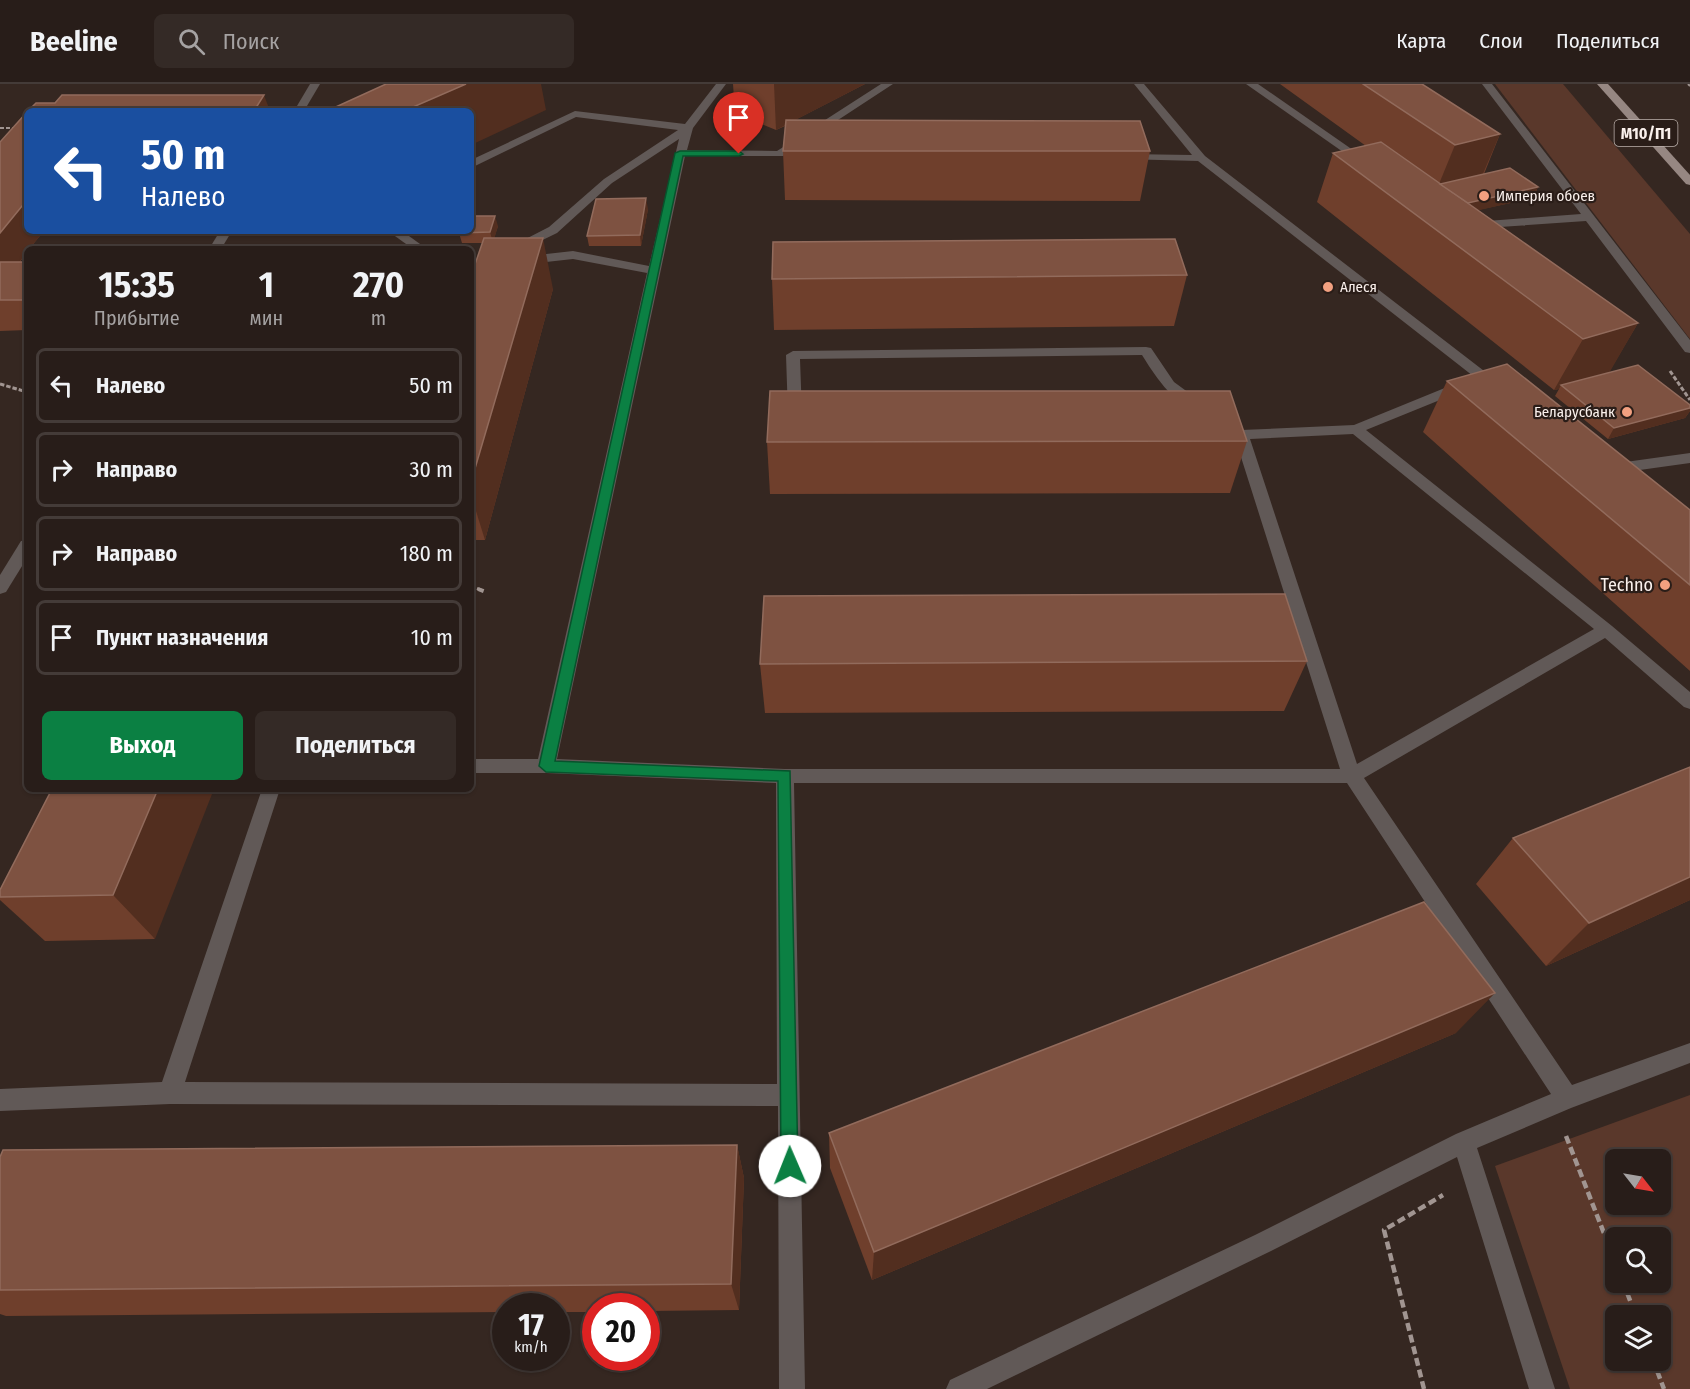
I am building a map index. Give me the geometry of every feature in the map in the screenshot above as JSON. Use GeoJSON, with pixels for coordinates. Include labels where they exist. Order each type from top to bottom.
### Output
{"type":"FeatureCollection","features":[{"type":"Feature","properties":{"kind":"main road","name":"М10/П1"},"geometry":{"type":"LineString","coordinates":[[1602,84],[1690,182]]}},
{"type":"Feature","properties":{"kind":"lane"},"geometry":{"type":"LineString","coordinates":[[301,108],[315,84]]}},
{"type":"Feature","properties":{"kind":"lane"},"geometry":{"type":"LineString","coordinates":[[546,766],[680,153],[688,128],[721,84]]}},
{"type":"Feature","properties":{"kind":"lane"},"geometry":{"type":"LineString","coordinates":[[779,154],[888,84]]}},
{"type":"Feature","properties":{"kind":"lane"},"geometry":{"type":"LineString","coordinates":[[1139,84],[1201,158],[1510,397]]}},
{"type":"Feature","properties":{"kind":"lane"},"geometry":{"type":"LineString","coordinates":[[1251,84],[1374,169]]}},
{"type":"Feature","properties":{"kind":"lane"},"geometry":{"type":"LineString","coordinates":[[1487,84],[1690,349]]}},
{"type":"Feature","properties":{"kind":"lane"},"geometry":{"type":"LineString","coordinates":[[474,163],[574,114],[688,128]]}},
{"type":"Feature","properties":{"kind":"lane"},"geometry":{"type":"LineString","coordinates":[[474,275],[484,265],[553,230],[608,181],[688,128]]}},
{"type":"Feature","properties":{"kind":"lane"},"geometry":{"type":"LineString","coordinates":[[680,153],[802,154]]}},
{"type":"Feature","properties":{"kind":"lane"},"geometry":{"type":"LineString","coordinates":[[1119,157],[1201,158]]}},
{"type":"Feature","properties":{"kind":"lane"},"geometry":{"type":"LineString","coordinates":[[1459,228],[1589,217]]}},
{"type":"Feature","properties":{"kind":"lane"},"geometry":{"type":"LineString","coordinates":[[398,234],[416,246]]}},
{"type":"Feature","properties":{"kind":"lane"},"geometry":{"type":"LineString","coordinates":[[474,263],[484,265],[573,255],[654,271]]}},
{"type":"Feature","properties":{"kind":"lane"},"geometry":{"type":"LineString","coordinates":[[808,427],[796,427],[793,355],[1146,351],[1169,385],[1209,415]]}},
{"type":"Feature","properties":{"kind":"lane"},"geometry":{"type":"LineString","coordinates":[[1225,426],[1241,435],[1356,429],[1483,377]]}},
{"type":"Feature","properties":{"kind":"lane"},"geometry":{"type":"LineString","coordinates":[[1356,429],[1606,630],[1690,702]]}},
{"type":"Feature","properties":{"kind":"lane"},"geometry":{"type":"LineString","coordinates":[[1241,435],[1352,776],[1567,1098]]}},
{"type":"Feature","properties":{"kind":"lane"},"geometry":{"type":"LineString","coordinates":[[1603,463],[1612,469],[1690,458]]}},
{"type":"Feature","properties":{"kind":"lane"},"geometry":{"type":"LineString","coordinates":[[0,588],[24,550]]}},
{"type":"Feature","properties":{"kind":"lane"},"geometry":{"type":"LineString","coordinates":[[474,766],[546,766],[785,776],[1352,776],[1606,630]]}},
{"type":"Feature","properties":{"kind":"lane"},"geometry":{"type":"LineString","coordinates":[[785,776],[792,1389]]}},
{"type":"Feature","properties":{"kind":"lane"},"geometry":{"type":"LineString","coordinates":[[170,1093],[270,792]]}},
{"type":"Feature","properties":{"kind":"lane"},"geometry":{"type":"LineString","coordinates":[[959,1389],[1263,1243],[1464,1142],[1567,1098],[1690,1053]]}},
{"type":"Feature","properties":{"kind":"lane"},"geometry":{"type":"LineString","coordinates":[[0,1100],[170,1093],[789,1095]]}},
{"type":"Feature","properties":{"kind":"lane"},"geometry":{"type":"LineString","coordinates":[[1464,1142],[1542,1389]]}},
{"type":"Feature","properties":{"kind":"path"},"geometry":{"type":"LineString","coordinates":[[0,128],[24,128]]}},
{"type":"Feature","properties":{"kind":"path"},"geometry":{"type":"LineString","coordinates":[[0,384],[24,391]]}},
{"type":"Feature","properties":{"kind":"path"},"geometry":{"type":"LineString","coordinates":[[474,587],[486,591]]}},
{"type":"Feature","properties":{"kind":"path"},"geometry":{"type":"LineString","coordinates":[[1562,1125],[1605,1236]]}},
{"type":"Feature","properties":{"kind":"path"},"geometry":{"type":"LineString","coordinates":[[1424,1389],[1384,1230],[1474,1177]]}},
{"type":"Feature","properties":{"kind":"path"},"geometry":{"type":"LineString","coordinates":[[1657,1371],[1664,1389]]}},
{"type":"Feature","properties":{"kind":"shaded area"},"geometry":{"type":"Polygon","coordinates":[[[1495,84],[1563,84],[1690,234],[1690,339],[1495,84]]]}},
{"type":"Feature","properties":{"kind":"shaded area"},"geometry":{"type":"Polygon","coordinates":[[[1690,1095],[1690,1389],[1570,1389],[1495,1166],[1690,1095]]]}},
{"type":"Feature","properties":{"kind":"building"},"geometry":{"type":"Polygon","coordinates":[[[386,84],[466,84],[411,108],[334,108],[386,84]]]}},
{"type":"Feature","properties":{"kind":"building"},"geometry":{"type":"Polygon","coordinates":[[[1363,84],[1422,84],[1500,134],[1455,145],[1363,84]]]}},
{"type":"Feature","properties":{"kind":"building"},"geometry":{"type":"Polygon","coordinates":[[[62,95],[264,95],[256,108],[31,108],[36,103],[55,103],[62,95]]]}},
{"type":"Feature","properties":{"kind":"building"},"geometry":{"type":"Polygon","coordinates":[[[24,115],[24,204],[0,233],[0,142],[24,115]]]}},
{"type":"Feature","properties":{"kind":"building"},"geometry":{"type":"Polygon","coordinates":[[[786,120],[1140,121],[1150,151],[783,151],[786,120]]]}},
{"type":"Feature","properties":{"kind":"building"},"geometry":{"type":"Polygon","coordinates":[[[1381,142],[1638,323],[1583,339],[1333,153],[1381,142]]]}},
{"type":"Feature","properties":{"kind":"building"},"geometry":{"type":"Polygon","coordinates":[[[1510,168],[1538,187],[1468,203],[1440,184],[1510,168]]]}},
{"type":"Feature","properties":{"kind":"building"},"geometry":{"type":"Polygon","coordinates":[[[646,198],[640,235],[587,236],[596,199],[646,198]]]}},
{"type":"Feature","properties":{"kind":"building"},"geometry":{"type":"Polygon","coordinates":[[[474,216],[495,216],[490,232],[474,233],[474,216]]]}},
{"type":"Feature","properties":{"kind":"building"},"geometry":{"type":"Polygon","coordinates":[[[484,238],[543,238],[474,472],[474,267],[484,238]]]}},
{"type":"Feature","properties":{"kind":"building"},"geometry":{"type":"Polygon","coordinates":[[[1175,239],[1187,275],[772,279],[773,242],[1175,239]]]}},
{"type":"Feature","properties":{"kind":"building"},"geometry":{"type":"Polygon","coordinates":[[[0,262],[24,262],[24,300],[0,300],[0,262]]]}},
{"type":"Feature","properties":{"kind":"building"},"geometry":{"type":"Polygon","coordinates":[[[1507,364],[1690,510],[1690,585],[1447,381],[1507,364]]]}},
{"type":"Feature","properties":{"kind":"building","name":"Беларусбанк"},"geometry":{"type":"Polygon","coordinates":[[[1638,365],[1690,405],[1690,408],[1614,428],[1561,385],[1638,365]]]}},
{"type":"Feature","properties":{"kind":"building"},"geometry":{"type":"Polygon","coordinates":[[[770,391],[1230,391],[1247,441],[767,442],[770,391]]]}},
{"type":"Feature","properties":{"kind":"building"},"geometry":{"type":"Polygon","coordinates":[[[1285,594],[1307,661],[760,664],[764,596],[1285,594]]]}},
{"type":"Feature","properties":{"kind":"building"},"geometry":{"type":"Polygon","coordinates":[[[1690,767],[1690,877],[1589,923],[1513,838],[1690,767]]]}},
{"type":"Feature","properties":{"kind":"building"},"geometry":{"type":"Polygon","coordinates":[[[50,792],[157,792],[113,895],[0,897],[0,890],[50,792]]]}},
{"type":"Feature","properties":{"kind":"building"},"geometry":{"type":"Polygon","coordinates":[[[1424,902],[1495,993],[874,1252],[829,1133],[1424,902]]]}},
{"type":"Feature","properties":{"kind":"building"},"geometry":{"type":"Polygon","coordinates":[[[737,1145],[731,1284],[0,1290],[0,1157],[3,1150],[737,1145]]]}},
{"type":"Feature","properties":{"kind":"place","name":"Империя обоев"},"geometry":{"type":"Point","coordinates":[1484,196]}},
{"type":"Feature","properties":{"kind":"place","name":"Алеся"},"geometry":{"type":"Point","coordinates":[1328,287]}},
{"type":"Feature","properties":{"kind":"place","name":"Беларусбанк"},"geometry":{"type":"Point","coordinates":[1627,412]}},
{"type":"Feature","properties":{"kind":"place","name":"Techno"},"geometry":{"type":"Point","coordinates":[1665,585]}},
{"type":"Feature","properties":{"kind":"route"},"geometry":{"type":"LineString","coordinates":[[739,154],[680,153],[575,643],[546,766],[785,776],[790,1166]]}}]}
